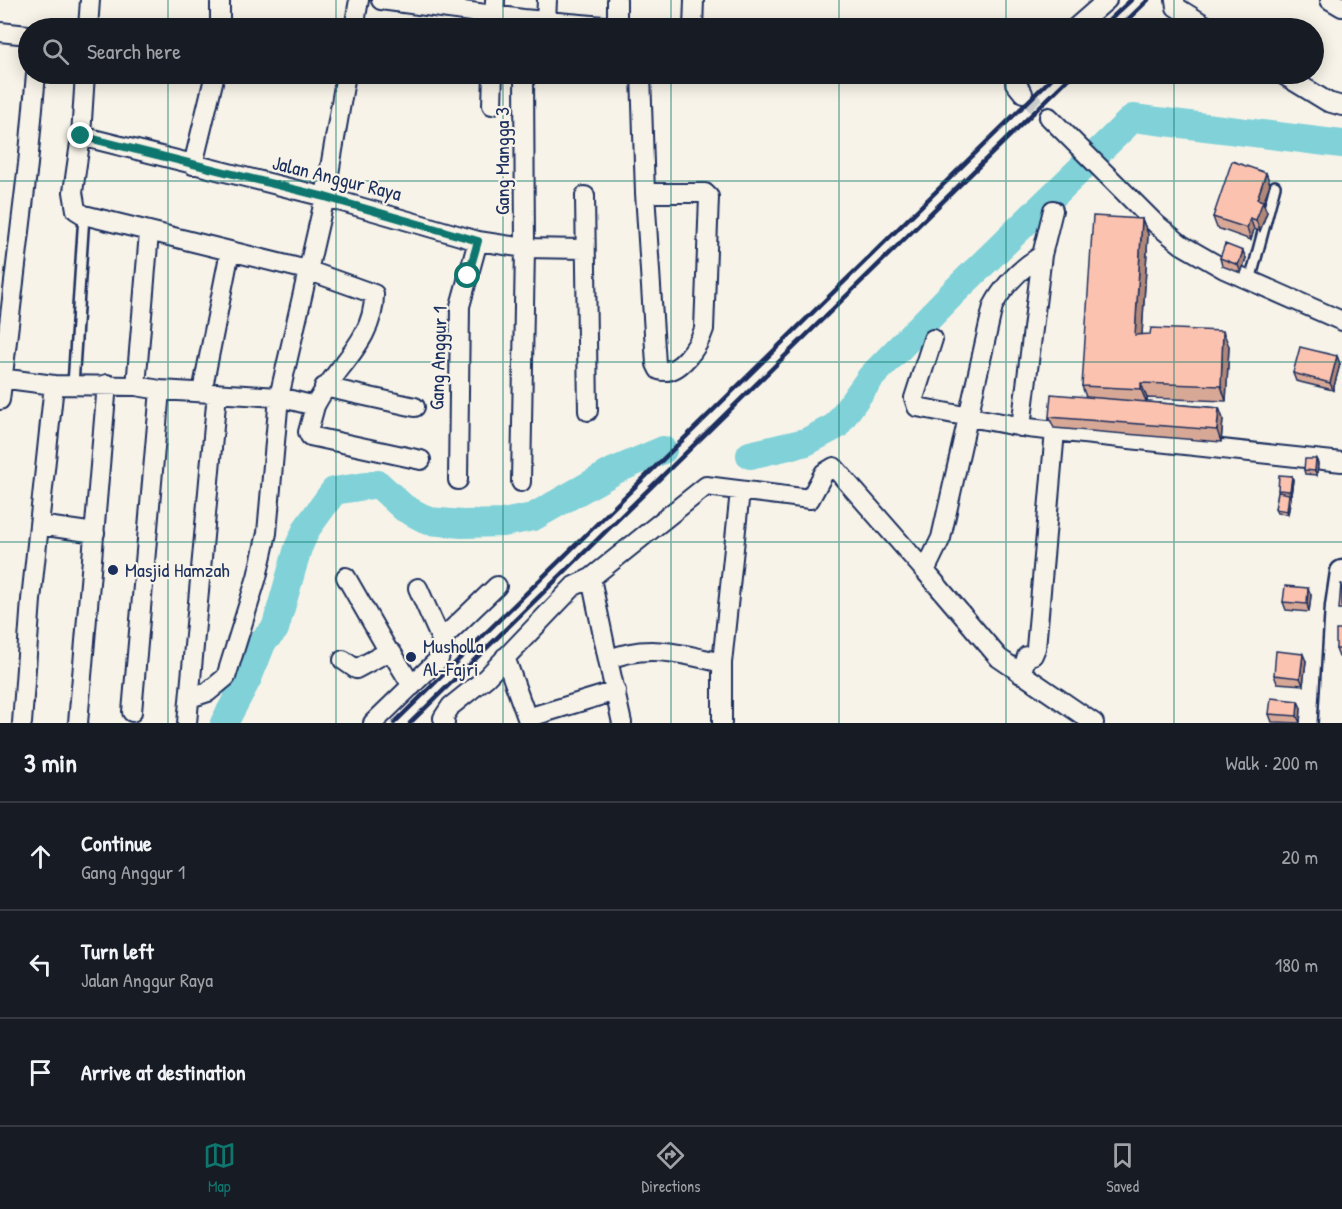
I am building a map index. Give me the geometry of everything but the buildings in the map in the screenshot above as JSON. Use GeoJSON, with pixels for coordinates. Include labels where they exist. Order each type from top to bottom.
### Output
{"type":"FeatureCollection","features":[{"type":"Feature","properties":{"kind":"street"},"geometry":{"type":"LineString","coordinates":[[89,18],[90,0]]}},
{"type":"Feature","properties":{"kind":"street"},"geometry":{"type":"LineString","coordinates":[[220,0],[220,18]]}},
{"type":"Feature","properties":{"kind":"street"},"geometry":{"type":"LineString","coordinates":[[356,18],[359,0]]}},
{"type":"Feature","properties":{"kind":"street"},"geometry":{"type":"LineString","coordinates":[[381,0],[494,14]]}},
{"type":"Feature","properties":{"kind":"street"},"geometry":{"type":"LineString","coordinates":[[546,18],[547,0]]}},
{"type":"Feature","properties":{"kind":"street"},"geometry":{"type":"LineString","coordinates":[[617,0],[617,18]]}},
{"type":"Feature","properties":{"kind":"street"},"geometry":{"type":"LineString","coordinates":[[693,18],[694,0]]}},
{"type":"Feature","properties":{"kind":"street"},"geometry":{"type":"LineString","coordinates":[[1086,18],[1107,0]]}},
{"type":"Feature","properties":{"kind":"street"},"geometry":{"type":"LineString","coordinates":[[1175,0],[1176,8],[1193,18]]}},
{"type":"Feature","properties":{"kind":"street"},"geometry":{"type":"LineString","coordinates":[[1330,0],[1342,8]]}},
{"type":"Feature","properties":{"kind":"street"},"geometry":{"type":"LineString","coordinates":[[0,32],[18,34]]}},
{"type":"Feature","properties":{"kind":"street"},"geometry":{"type":"LineString","coordinates":[[0,400],[28,165],[35,84]]}},
{"type":"Feature","properties":{"kind":"street"},"geometry":{"type":"LineString","coordinates":[[84,84],[81,136],[73,192],[76,210],[84,215],[149,233],[230,250],[307,270],[374,294],[374,311],[369,327],[347,360],[324,387],[315,406],[308,432],[310,436],[421,460]]}},
{"type":"Feature","properties":{"kind":"street"},"geometry":{"type":"LineString","coordinates":[[193,165],[213,84]]}},
{"type":"Feature","properties":{"kind":"street"},"geometry":{"type":"LineString","coordinates":[[189,698],[207,692],[226,677],[257,577],[267,533],[279,397],[325,197],[344,84]]}},
{"type":"Feature","properties":{"kind":"street"},"geometry":{"type":"LineString","coordinates":[[492,105],[493,84]]}},
{"type":"Feature","properties":{"kind":"street","name":"Gang Mangga 3"},"geometry":{"type":"LineString","coordinates":[[521,482],[525,248],[524,84]]}},
{"type":"Feature","properties":{"kind":"street"},"geometry":{"type":"LineString","coordinates":[[641,84],[645,193],[656,364],[659,370],[665,372],[672,370],[697,347],[704,329],[709,197],[705,193],[645,193]]}},
{"type":"Feature","properties":{"kind":"street"},"geometry":{"type":"LineString","coordinates":[[1016,84],[1023,93]]}},
{"type":"Feature","properties":{"kind":"street"},"geometry":{"type":"LineString","coordinates":[[1298,84],[1328,102],[1342,106]]}},
{"type":"Feature","properties":{"kind":"street"},"geometry":{"type":"LineString","coordinates":[[1049,117],[1169,236],[1250,281],[1342,321]]}},
{"type":"Feature","properties":{"kind":"street","name":"Jalan Anggur Raya"},"geometry":{"type":"LineString","coordinates":[[81,136],[325,197],[478,241],[525,248],[584,249]]}},
{"type":"Feature","properties":{"kind":"street"},"geometry":{"type":"LineString","coordinates":[[585,196],[588,411]]}},
{"type":"Feature","properties":{"kind":"street"},"geometry":{"type":"LineString","coordinates":[[1021,426],[1042,255],[1053,210]]}},
{"type":"Feature","properties":{"kind":"street"},"geometry":{"type":"LineString","coordinates":[[136,386],[149,233]]}},
{"type":"Feature","properties":{"kind":"street","name":"Gang Anggur 1"},"geometry":{"type":"LineString","coordinates":[[458,480],[460,306],[478,241]]}},
{"type":"Feature","properties":{"kind":"street"},"geometry":{"type":"LineString","coordinates":[[187,723],[209,392],[230,250]]}},
{"type":"Feature","properties":{"kind":"street"},"geometry":{"type":"LineString","coordinates":[[925,571],[941,538],[993,306],[1002,289],[1042,255]]}},
{"type":"Feature","properties":{"kind":"street"},"geometry":{"type":"LineString","coordinates":[[933,339],[914,403],[923,408],[1055,431],[1342,462]]}},
{"type":"Feature","properties":{"kind":"street"},"geometry":{"type":"LineString","coordinates":[[1,379],[54,385],[107,384],[160,390],[279,397],[315,406]]}},
{"type":"Feature","properties":{"kind":"street"},"geometry":{"type":"LineString","coordinates":[[78,723],[107,384]]}},
{"type":"Feature","properties":{"kind":"street"},"geometry":{"type":"LineString","coordinates":[[22,723],[54,385]]}},
{"type":"Feature","properties":{"kind":"street"},"geometry":{"type":"LineString","coordinates":[[324,387],[415,407]]}},
{"type":"Feature","properties":{"kind":"street"},"geometry":{"type":"LineString","coordinates":[[132,712],[160,390]]}},
{"type":"Feature","properties":{"kind":"street"},"geometry":{"type":"LineString","coordinates":[[1021,674],[1027,656],[1033,655],[1036,648],[1055,431]]}},
{"type":"Feature","properties":{"kind":"street"},"geometry":{"type":"LineString","coordinates":[[445,723],[443,718],[451,706],[486,678],[564,595],[574,586],[591,578],[701,488],[711,485],[810,500],[824,473],[834,467],[999,658],[1094,723]]}},
{"type":"Feature","properties":{"kind":"street"},"geometry":{"type":"LineString","coordinates":[[722,723],[722,663],[740,491]]}},
{"type":"Feature","properties":{"kind":"street"},"geometry":{"type":"LineString","coordinates":[[39,525],[94,533]]}},
{"type":"Feature","properties":{"kind":"street"},"geometry":{"type":"LineString","coordinates":[[1330,723],[1337,679],[1337,606],[1342,572]]}},
{"type":"Feature","properties":{"kind":"street"},"geometry":{"type":"LineString","coordinates":[[346,577],[389,652],[412,686]]}},
{"type":"Feature","properties":{"kind":"street"},"geometry":{"type":"LineString","coordinates":[[591,578],[622,723]]}},
{"type":"Feature","properties":{"kind":"street"},"geometry":{"type":"LineString","coordinates":[[373,723],[440,659],[445,636],[497,586]]}},
{"type":"Feature","properties":{"kind":"street"},"geometry":{"type":"LineString","coordinates":[[418,588],[444,646]]}},
{"type":"Feature","properties":{"kind":"street"},"geometry":{"type":"LineString","coordinates":[[608,660],[625,652],[651,650],[668,651],[722,663]]}},
{"type":"Feature","properties":{"kind":"street"},"geometry":{"type":"LineString","coordinates":[[343,660],[357,669],[389,652]]}},
{"type":"Feature","properties":{"kind":"street"},"geometry":{"type":"LineString","coordinates":[[505,657],[528,721],[616,691]]}},
{"type":"Feature","properties":{"kind":"lane"},"geometry":{"type":"LineString","coordinates":[[1250,281],[1275,186]]}},
{"type":"Feature","properties":{"kind":"lane"},"geometry":{"type":"LineString","coordinates":[[73,385],[84,215]]}},
{"type":"Feature","properties":{"kind":"waterway"},"geometry":{"type":"LineString","coordinates":[[750,455],[806,442],[836,426],[871,377],[955,291],[1133,118],[1342,144]]}},
{"type":"Feature","properties":{"kind":"waterway"},"geometry":{"type":"LineString","coordinates":[[224,723],[248,678],[263,641],[275,629],[298,548],[307,528],[334,491],[378,484],[404,508],[429,521],[462,524],[503,523],[533,517],[614,471],[663,450]]}},
{"type":"Feature","properties":{"kind":"tunnel"},"geometry":{"type":"LineString","coordinates":[[1023,93],[1049,117]]}},
{"type":"Feature","properties":{"kind":"railway"},"geometry":{"type":"LineString","coordinates":[[1112,18],[1131,0]]}},
{"type":"Feature","properties":{"kind":"railway"},"geometry":{"type":"LineString","coordinates":[[1129,18],[1148,0]]}},
{"type":"Feature","properties":{"kind":"railway"},"geometry":{"type":"LineString","coordinates":[[394,723],[1046,84]]}},
{"type":"Feature","properties":{"kind":"railway"},"geometry":{"type":"LineString","coordinates":[[410,723],[1063,84]]}},
{"type":"Feature","properties":{"kind":"place","name":"Masjid Hamzah"},"geometry":{"type":"Point","coordinates":[113,570]}},
{"type":"Feature","properties":{"kind":"place","name":"Musholla Al-Fajri"},"geometry":{"type":"Point","coordinates":[411,657]}},
{"type":"Feature","properties":{"kind":"route"},"geometry":{"type":"LineString","coordinates":[[81,136],[325,197],[478,241],[468,276]]}}]}
